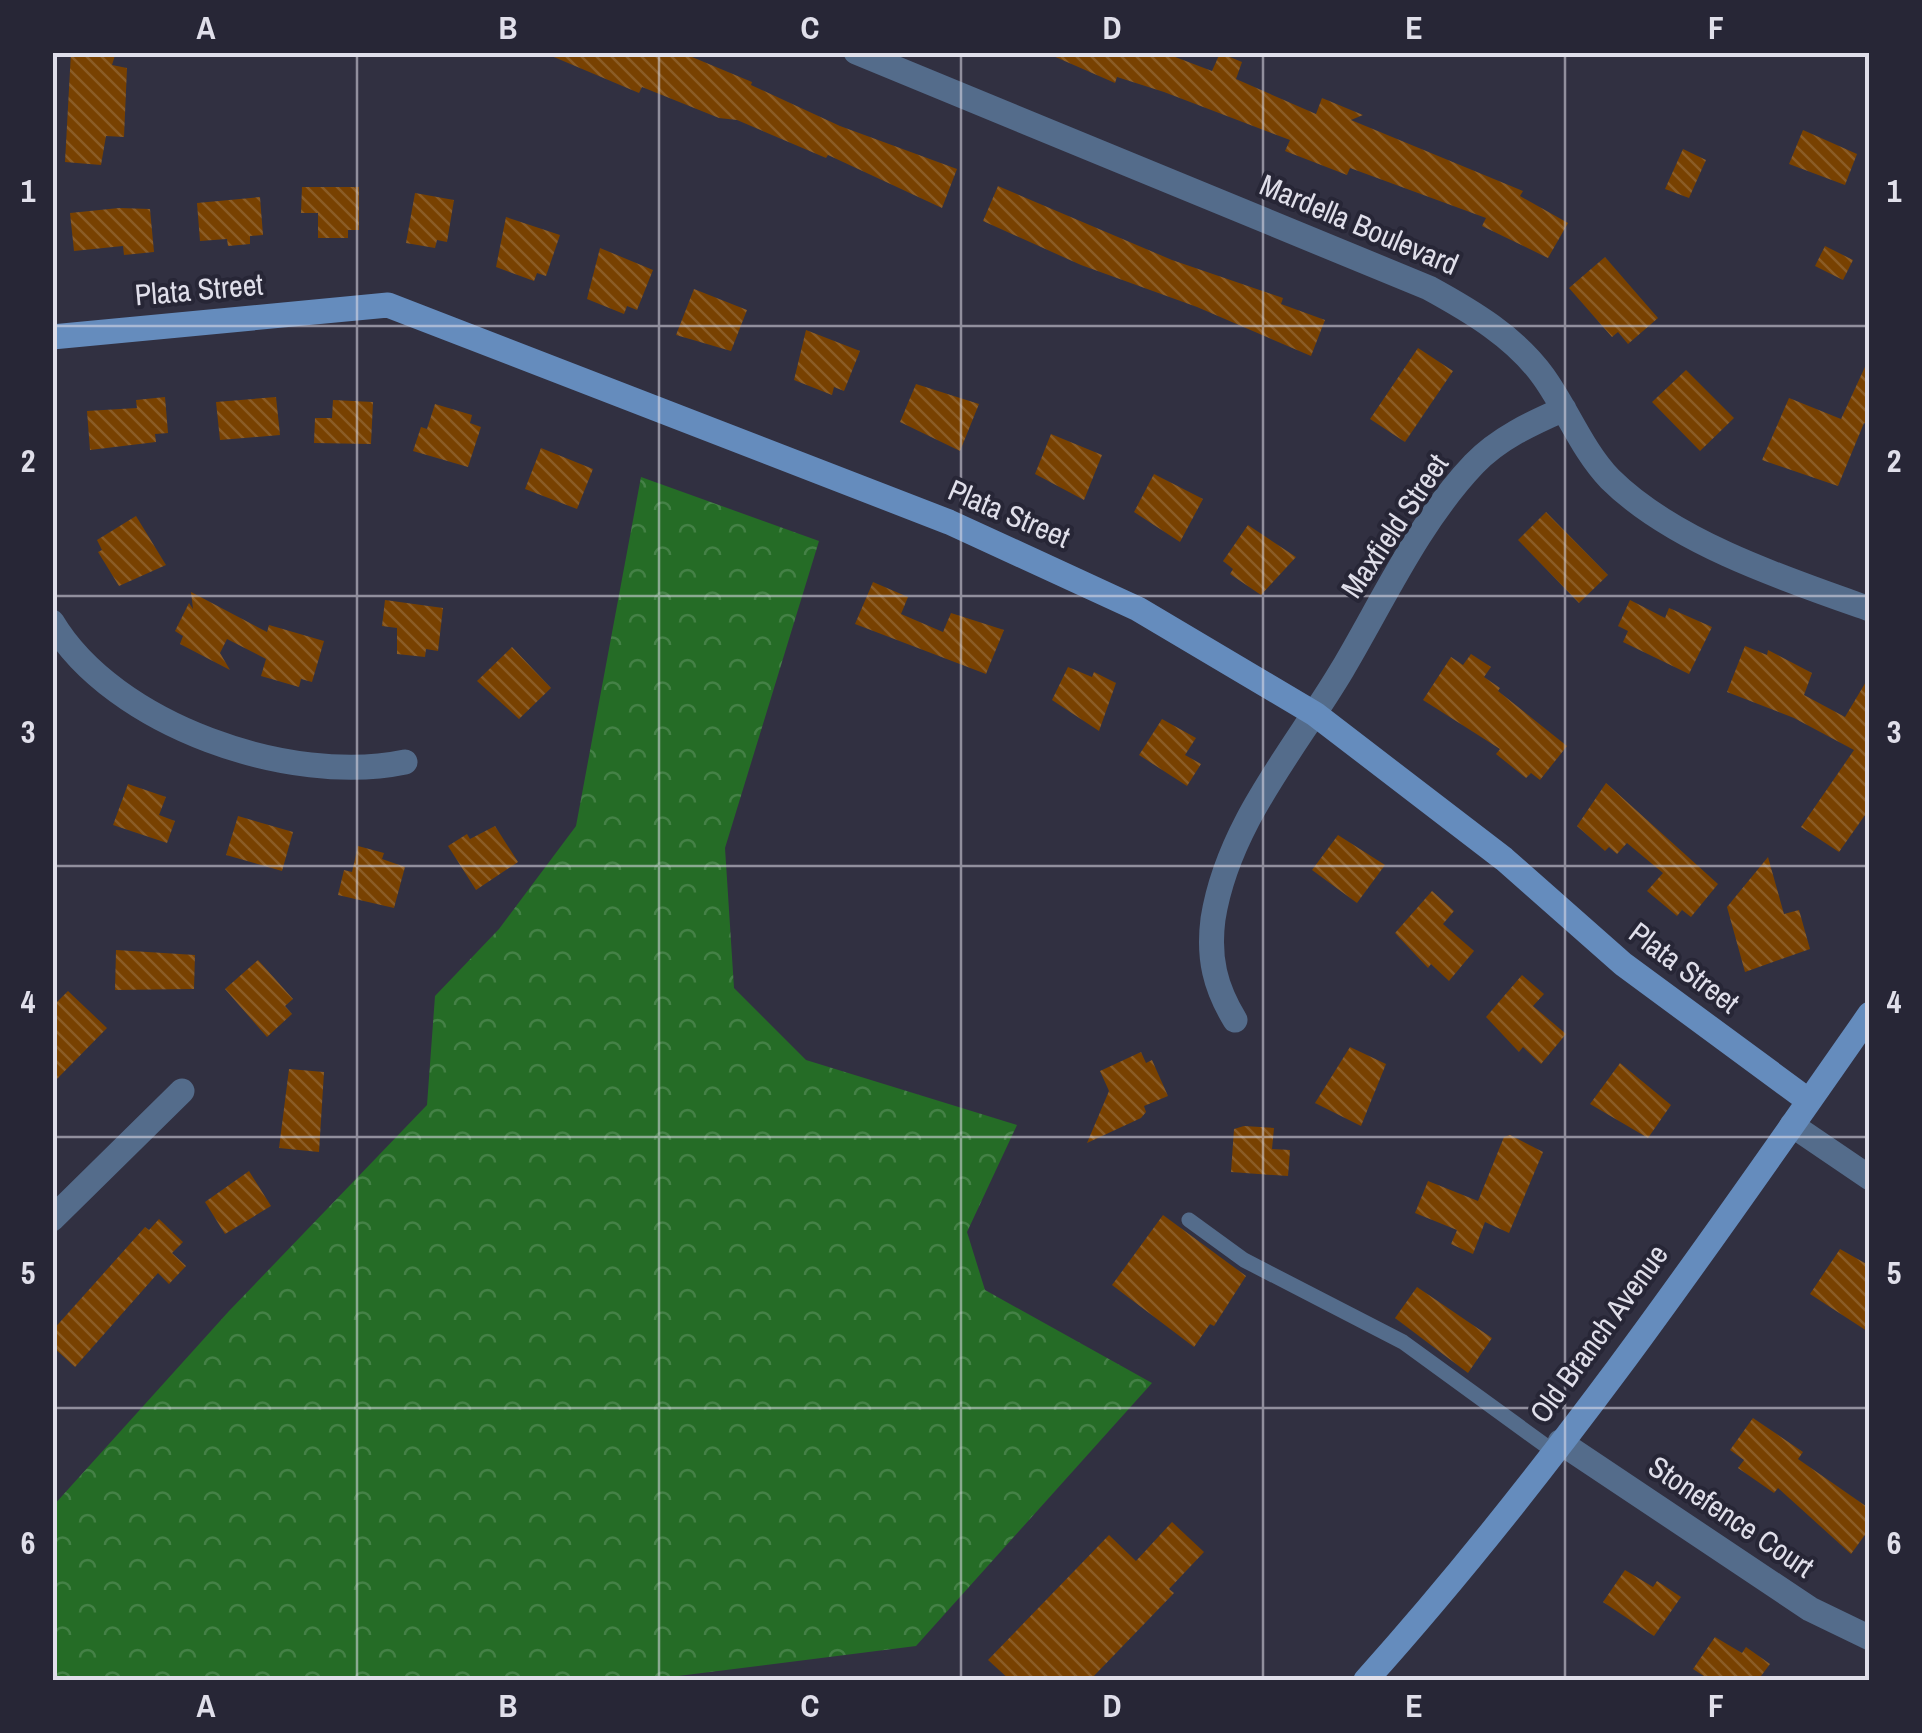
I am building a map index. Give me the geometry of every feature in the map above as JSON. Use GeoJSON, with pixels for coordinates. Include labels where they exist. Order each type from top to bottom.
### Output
{"type":"FeatureCollection","features":[{"type":"Feature","properties":{"kind":"street","name":"Mardella Boulevard"},"geometry":{"type":"LineString","coordinates":[[856,52],[1429,288],[1466,308],[1523,352],[1608,477],[1661,519],[1814,590],[1870,610]]}},
{"type":"Feature","properties":{"kind":"street","name":"Plata Street"},"geometry":{"type":"LineString","coordinates":[[52,337],[388,305],[1016,551],[1138,609],[1314,714],[1504,859],[1623,964],[1809,1101]]}},
{"type":"Feature","properties":{"kind":"street","name":"Maxfield Street"},"geometry":{"type":"LineString","coordinates":[[1234,1020],[1212,972],[1210,950],[1219,891],[1244,828],[1412,548],[1474,464],[1531,423],[1564,409]]}},
{"type":"Feature","properties":{"kind":"street"},"geometry":{"type":"LineString","coordinates":[[52,622],[94,674],[136,706],[185,732],[320,768],[368,770],[405,762]]}},
{"type":"Feature","properties":{"kind":"street","name":"Old Branch Avenue"},"geometry":{"type":"LineString","coordinates":[[1366,1680],[1463,1569],[1557,1447],[1870,1014]]}},
{"type":"Feature","properties":{"kind":"street"},"geometry":{"type":"LineString","coordinates":[[52,1219],[182,1091]]}},
{"type":"Feature","properties":{"kind":"street"},"geometry":{"type":"LineString","coordinates":[[1792,1125],[1870,1178]]}},
{"type":"Feature","properties":{"kind":"street","name":"Stonefence Court"},"geometry":{"type":"LineString","coordinates":[[1557,1447],[1810,1609],[1870,1638]]}},
{"type":"Feature","properties":{"kind":"lane"},"geometry":{"type":"LineString","coordinates":[[1189,1220],[1244,1260],[1402,1342],[1557,1447]]}},
{"type":"Feature","properties":{"kind":"green space"},"geometry":{"type":"Polygon","coordinates":[[[641,477],[819,541],[725,848],[734,988],[806,1060],[1017,1125],[967,1232],[985,1290],[1152,1383],[916,1646],[678,1676],[675,1680],[53,1680],[53,1506],[229,1311],[427,1105],[435,996],[499,929],[576,826],[641,477]]]}},
{"type":"Feature","properties":{"kind":"building"},"geometry":{"type":"Polygon","coordinates":[[[71,52],[116,52],[112,65],[127,68],[124,137],[106,136],[101,165],[65,162],[71,52]]]}},
{"type":"Feature","properties":{"kind":"building"},"geometry":{"type":"Polygon","coordinates":[[[542,52],[680,52],[840,126],[957,169],[942,208],[828,155],[826,158],[737,120],[719,118],[642,87],[639,93],[542,52]]]}},
{"type":"Feature","properties":{"kind":"building"},"geometry":{"type":"Polygon","coordinates":[[[1044,52],[1162,52],[1212,71],[1220,53],[1242,62],[1236,79],[1316,114],[1322,98],[1363,115],[1351,120],[1523,191],[1520,196],[1568,223],[1548,258],[1482,226],[1486,218],[1350,168],[1347,175],[1285,151],[1290,140],[1164,92],[1117,77],[1115,83],[1044,52]]]}},
{"type":"Feature","properties":{"kind":"building"},"geometry":{"type":"Polygon","coordinates":[[[1803,130],[1857,154],[1845,185],[1789,164],[1803,130]]]}},
{"type":"Feature","properties":{"kind":"building"},"geometry":{"type":"Polygon","coordinates":[[[1683,149],[1706,160],[1689,198],[1665,189],[1683,149]]]}},
{"type":"Feature","properties":{"kind":"building"},"geometry":{"type":"Polygon","coordinates":[[[998,186],[1172,260],[1283,298],[1281,304],[1325,320],[1311,356],[1197,307],[1081,265],[983,221],[998,186]]]}},
{"type":"Feature","properties":{"kind":"building"},"geometry":{"type":"Polygon","coordinates":[[[302,187],[359,187],[359,230],[348,230],[348,238],[318,238],[318,213],[301,213],[302,187]]]}},
{"type":"Feature","properties":{"kind":"building"},"geometry":{"type":"Polygon","coordinates":[[[415,193],[454,200],[447,242],[437,240],[435,248],[406,243],[415,193]]]}},
{"type":"Feature","properties":{"kind":"building"},"geometry":{"type":"Polygon","coordinates":[[[260,197],[263,235],[250,236],[250,244],[228,246],[227,239],[200,241],[197,203],[260,197]]]}},
{"type":"Feature","properties":{"kind":"building"},"geometry":{"type":"Polygon","coordinates":[[[150,209],[154,252],[124,255],[123,246],[74,251],[70,213],[150,209]]]}},
{"type":"Feature","properties":{"kind":"building"},"geometry":{"type":"Polygon","coordinates":[[[506,217],[560,235],[546,276],[537,273],[534,281],[496,267],[506,217]]]}},
{"type":"Feature","properties":{"kind":"building"},"geometry":{"type":"Polygon","coordinates":[[[1825,246],[1853,260],[1843,280],[1815,266],[1825,246]]]}},
{"type":"Feature","properties":{"kind":"building"},"geometry":{"type":"Polygon","coordinates":[[[600,248],[653,270],[637,310],[627,306],[624,314],[587,299],[600,248]]]}},
{"type":"Feature","properties":{"kind":"building"},"geometry":{"type":"Polygon","coordinates":[[[1605,257],[1658,318],[1628,344],[1618,332],[1612,337],[1569,288],[1605,257]]]}},
{"type":"Feature","properties":{"kind":"building"},"geometry":{"type":"Polygon","coordinates":[[[694,289],[747,310],[731,351],[676,335],[694,289]]]}},
{"type":"Feature","properties":{"kind":"building"},"geometry":{"type":"Polygon","coordinates":[[[806,330],[860,351],[844,391],[834,387],[832,395],[794,380],[806,330]]]}},
{"type":"Feature","properties":{"kind":"building"},"geometry":{"type":"Polygon","coordinates":[[[1418,348],[1453,371],[1405,442],[1370,419],[1418,348]]]}},
{"type":"Feature","properties":{"kind":"building"},"geometry":{"type":"Polygon","coordinates":[[[1870,356],[1870,426],[1864,423],[1838,486],[1762,460],[1789,398],[1841,419],[1870,356]]]}},
{"type":"Feature","properties":{"kind":"building"},"geometry":{"type":"Polygon","coordinates":[[[1686,370],[1734,418],[1700,451],[1652,402],[1686,370]]]}},
{"type":"Feature","properties":{"kind":"building"},"geometry":{"type":"Polygon","coordinates":[[[916,384],[979,404],[960,451],[900,422],[916,384]]]}},
{"type":"Feature","properties":{"kind":"building"},"geometry":{"type":"Polygon","coordinates":[[[165,397],[168,433],[155,434],[156,442],[90,450],[87,411],[137,408],[136,400],[165,397]]]}},
{"type":"Feature","properties":{"kind":"building"},"geometry":{"type":"Polygon","coordinates":[[[276,397],[280,435],[220,440],[216,402],[276,397]]]}},
{"type":"Feature","properties":{"kind":"building"},"geometry":{"type":"Polygon","coordinates":[[[333,400],[373,402],[371,444],[314,443],[315,418],[332,418],[333,400]]]}},
{"type":"Feature","properties":{"kind":"building"},"geometry":{"type":"Polygon","coordinates":[[[435,404],[472,415],[470,423],[481,427],[468,467],[413,451],[421,427],[427,429],[435,404]]]}},
{"type":"Feature","properties":{"kind":"building"},"geometry":{"type":"Polygon","coordinates":[[[1051,434],[1102,455],[1084,500],[1035,474],[1051,434]]]}},
{"type":"Feature","properties":{"kind":"building"},"geometry":{"type":"Polygon","coordinates":[[[541,448],[593,469],[577,509],[525,489],[541,448]]]}},
{"type":"Feature","properties":{"kind":"building"},"geometry":{"type":"Polygon","coordinates":[[[1154,474],[1203,499],[1180,542],[1134,512],[1154,474]]]}},
{"type":"Feature","properties":{"kind":"building"},"geometry":{"type":"Polygon","coordinates":[[[1546,512],[1608,575],[1579,603],[1518,540],[1546,512]]]}},
{"type":"Feature","properties":{"kind":"building"},"geometry":{"type":"Polygon","coordinates":[[[136,516],[166,565],[119,586],[98,552],[102,550],[97,540],[136,516]]]}},
{"type":"Feature","properties":{"kind":"building"},"geometry":{"type":"Polygon","coordinates":[[[1248,525],[1296,557],[1261,595],[1230,574],[1233,569],[1223,561],[1248,525]]]}},
{"type":"Feature","properties":{"kind":"building"},"geometry":{"type":"Polygon","coordinates":[[[873,582],[908,597],[901,614],[943,632],[951,613],[1004,630],[986,674],[855,624],[873,582]]]}},
{"type":"Feature","properties":{"kind":"building"},"geometry":{"type":"Polygon","coordinates":[[[191,592],[267,632],[269,625],[324,641],[312,682],[301,679],[299,687],[261,676],[266,659],[227,639],[220,653],[230,670],[180,644],[183,636],[175,631],[189,603],[193,609],[191,592]]]}},
{"type":"Feature","properties":{"kind":"building"},"geometry":{"type":"Polygon","coordinates":[[[385,600],[443,608],[438,651],[426,649],[425,657],[397,654],[397,628],[382,626],[385,600]]]}},
{"type":"Feature","properties":{"kind":"building"},"geometry":{"type":"Polygon","coordinates":[[[1630,600],[1665,618],[1669,608],[1712,627],[1689,674],[1623,642],[1628,631],[1618,626],[1630,600]]]}},
{"type":"Feature","properties":{"kind":"building"},"geometry":{"type":"Polygon","coordinates":[[[1745,646],[1767,655],[1768,650],[1812,673],[1804,695],[1845,717],[1870,675],[1870,808],[1839,852],[1801,827],[1854,750],[1794,718],[1727,692],[1745,646]]]}},
{"type":"Feature","properties":{"kind":"building"},"geometry":{"type":"Polygon","coordinates":[[[512,647],[551,688],[519,719],[477,681],[512,647]]]}},
{"type":"Feature","properties":{"kind":"building"},"geometry":{"type":"Polygon","coordinates":[[[1471,654],[1491,667],[1484,677],[1500,688],[1498,691],[1567,746],[1540,780],[1531,773],[1526,778],[1496,754],[1500,749],[1423,700],[1451,657],[1463,665],[1471,654]]]}},
{"type":"Feature","properties":{"kind":"building"},"geometry":{"type":"Polygon","coordinates":[[[1068,667],[1092,677],[1094,672],[1116,683],[1099,731],[1052,700],[1068,667]]]}},
{"type":"Feature","properties":{"kind":"building"},"geometry":{"type":"Polygon","coordinates":[[[1162,719],[1196,738],[1185,755],[1201,764],[1187,786],[1139,755],[1162,719]]]}},
{"type":"Feature","properties":{"kind":"building"},"geometry":{"type":"Polygon","coordinates":[[[1606,783],[1718,884],[1691,917],[1682,910],[1677,916],[1647,891],[1663,873],[1627,843],[1617,854],[1609,847],[1605,851],[1577,826],[1606,783]]]}},
{"type":"Feature","properties":{"kind":"building"},"geometry":{"type":"Polygon","coordinates":[[[128,784],[166,797],[159,815],[175,821],[167,843],[113,825],[128,784]]]}},
{"type":"Feature","properties":{"kind":"building"},"geometry":{"type":"Polygon","coordinates":[[[238,816],[293,832],[282,871],[226,855],[238,816]]]}},
{"type":"Feature","properties":{"kind":"building"},"geometry":{"type":"Polygon","coordinates":[[[495,826],[518,862],[476,890],[448,846],[467,834],[470,839],[495,826]]]}},
{"type":"Feature","properties":{"kind":"building"},"geometry":{"type":"Polygon","coordinates":[[[1338,835],[1385,865],[1357,903],[1312,870],[1338,835]]]}},
{"type":"Feature","properties":{"kind":"building"},"geometry":{"type":"Polygon","coordinates":[[[358,846],[384,853],[382,859],[405,867],[394,908],[338,895],[344,870],[352,872],[358,846]]]}},
{"type":"Feature","properties":{"kind":"building"},"geometry":{"type":"Polygon","coordinates":[[[1768,857],[1784,914],[1799,910],[1810,949],[1745,972],[1727,907],[1768,857]]]}},
{"type":"Feature","properties":{"kind":"building"},"geometry":{"type":"Polygon","coordinates":[[[1432,891],[1454,911],[1443,924],[1474,951],[1449,981],[1431,964],[1428,968],[1395,933],[1432,891]]]}},
{"type":"Feature","properties":{"kind":"building"},"geometry":{"type":"Polygon","coordinates":[[[116,950],[195,955],[194,989],[115,990],[116,950]]]}},
{"type":"Feature","properties":{"kind":"building"},"geometry":{"type":"Polygon","coordinates":[[[258,960],[293,999],[285,1006],[292,1014],[267,1037],[225,989],[258,960]]]}},
{"type":"Feature","properties":{"kind":"building"},"geometry":{"type":"Polygon","coordinates":[[[1522,975],[1544,994],[1533,1006],[1566,1034],[1541,1064],[1523,1047],[1519,1052],[1486,1017],[1522,975]]]}},
{"type":"Feature","properties":{"kind":"building"},"geometry":{"type":"Polygon","coordinates":[[[68,991],[107,1028],[52,1084],[52,1007],[68,991]]]}},
{"type":"Feature","properties":{"kind":"building"},"geometry":{"type":"Polygon","coordinates":[[[1350,1047],[1386,1064],[1361,1126],[1315,1103],[1350,1047]]]}},
{"type":"Feature","properties":{"kind":"building"},"geometry":{"type":"Polygon","coordinates":[[[1141,1052],[1146,1063],[1152,1060],[1168,1096],[1144,1106],[1146,1112],[1141,1118],[1087,1143],[1109,1091],[1100,1071],[1141,1052]]]}},
{"type":"Feature","properties":{"kind":"building"},"geometry":{"type":"Polygon","coordinates":[[[1620,1063],[1671,1105],[1648,1138],[1590,1104],[1620,1063]]]}},
{"type":"Feature","properties":{"kind":"building"},"geometry":{"type":"Polygon","coordinates":[[[289,1069],[324,1072],[319,1152],[279,1148],[289,1069]]]}},
{"type":"Feature","properties":{"kind":"building"},"geometry":{"type":"Polygon","coordinates":[[[1274,1128],[1272,1149],[1290,1150],[1288,1176],[1231,1172],[1234,1129],[1274,1128]]]}},
{"type":"Feature","properties":{"kind":"building"},"geometry":{"type":"Polygon","coordinates":[[[1510,1135],[1543,1152],[1509,1233],[1485,1222],[1473,1254],[1451,1244],[1457,1230],[1415,1213],[1428,1181],[1478,1201],[1504,1137],[1510,1135]]]}},
{"type":"Feature","properties":{"kind":"building"},"geometry":{"type":"Polygon","coordinates":[[[249,1171],[271,1206],[225,1234],[205,1202],[249,1171]]]}},
{"type":"Feature","properties":{"kind":"building"},"geometry":{"type":"Polygon","coordinates":[[[1163,1215],[1246,1276],[1214,1326],[1210,1324],[1194,1347],[1112,1285],[1163,1215]]]}},
{"type":"Feature","properties":{"kind":"building"},"geometry":{"type":"Polygon","coordinates":[[[159,1219],[183,1242],[172,1253],[186,1266],[169,1284],[158,1273],[75,1367],[52,1346],[52,1331],[145,1227],[149,1230],[159,1219]]]}},
{"type":"Feature","properties":{"kind":"building"},"geometry":{"type":"Polygon","coordinates":[[[1840,1249],[1870,1266],[1870,1333],[1810,1294],[1840,1249]]]}},
{"type":"Feature","properties":{"kind":"building"},"geometry":{"type":"Polygon","coordinates":[[[1417,1287],[1492,1338],[1468,1373],[1395,1318],[1417,1287]]]}},
{"type":"Feature","properties":{"kind":"building"},"geometry":{"type":"Polygon","coordinates":[[[1753,1418],[1803,1452],[1798,1459],[1870,1509],[1870,1528],[1851,1554],[1778,1488],[1774,1493],[1738,1468],[1744,1460],[1730,1450],[1753,1418]]]}},
{"type":"Feature","properties":{"kind":"building"},"geometry":{"type":"Polygon","coordinates":[[[1172,1522],[1204,1552],[1169,1589],[1174,1593],[1090,1680],[1010,1680],[988,1660],[1109,1535],[1136,1561],[1172,1522]]]}},
{"type":"Feature","properties":{"kind":"building"},"geometry":{"type":"Polygon","coordinates":[[[1625,1570],[1653,1587],[1657,1581],[1681,1597],[1654,1636],[1603,1602],[1625,1570]]]}},
{"type":"Feature","properties":{"kind":"building"},"geometry":{"type":"Polygon","coordinates":[[[1715,1637],[1742,1653],[1746,1647],[1770,1664],[1758,1680],[1710,1680],[1693,1669],[1715,1637]]]}}]}
